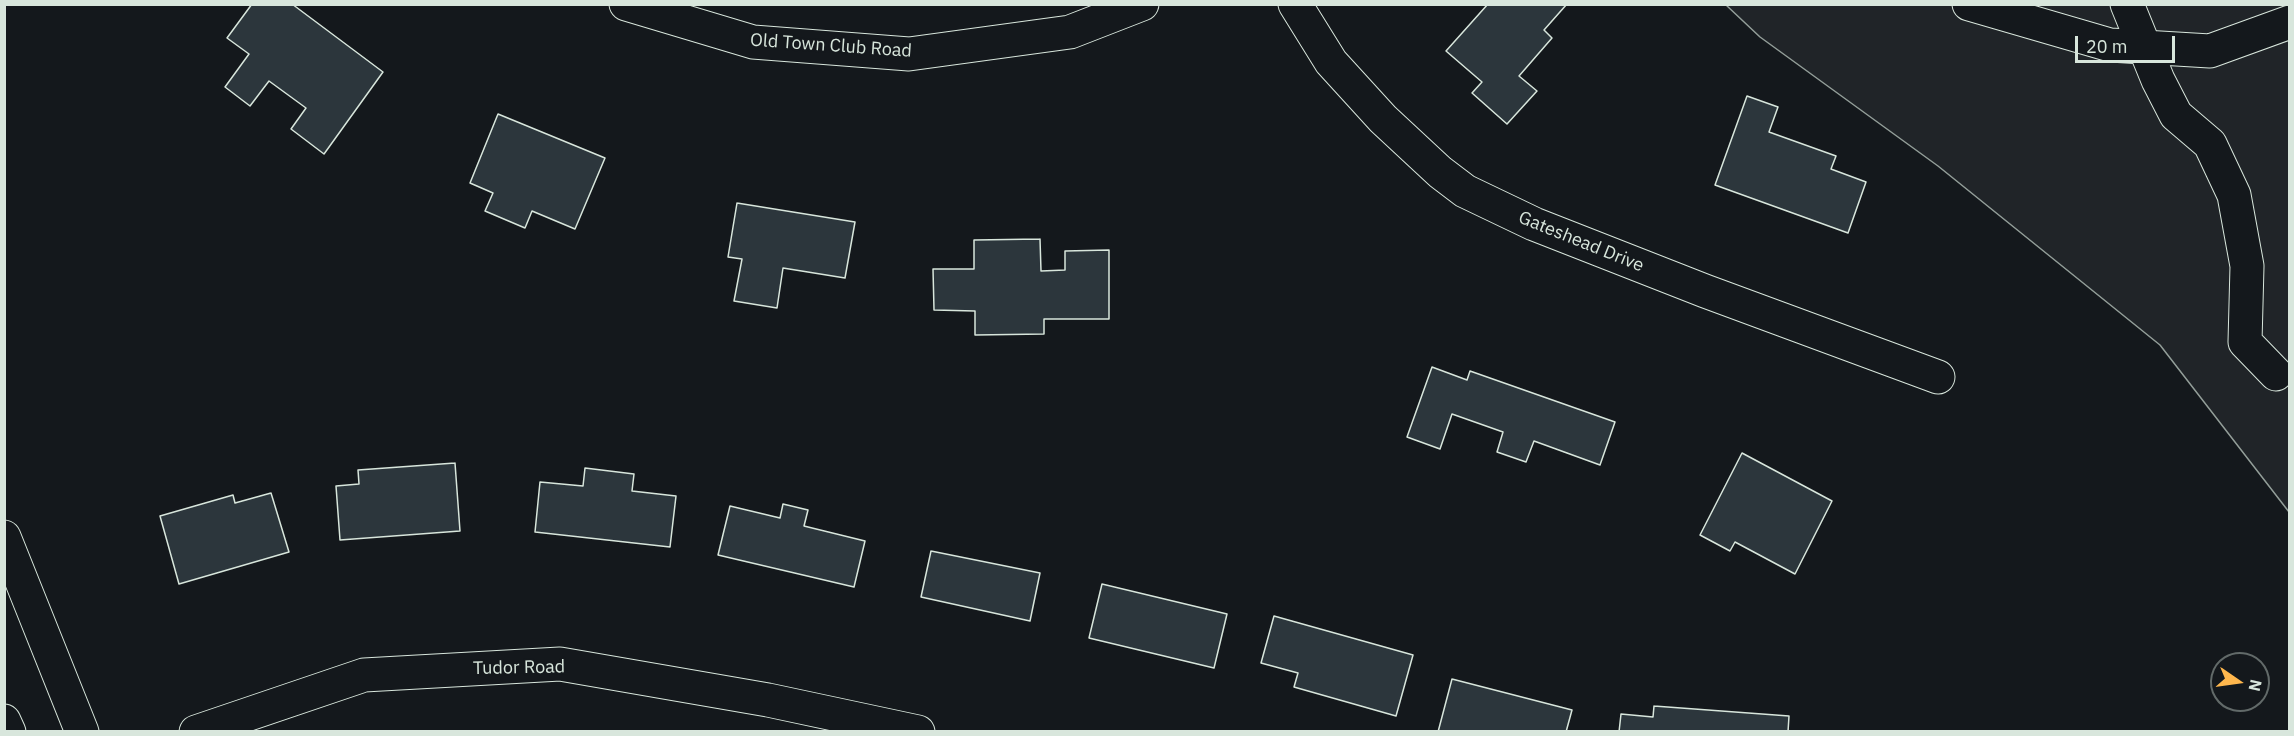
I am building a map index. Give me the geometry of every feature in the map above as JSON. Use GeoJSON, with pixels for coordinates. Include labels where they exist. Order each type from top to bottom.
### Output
{"type":"FeatureCollection","features":[{"type":"Feature","properties":{"kind":"street","name":"Old Town Club Road"},"geometry":{"type":"LineString","coordinates":[[626,4],[753,42],[909,54],[1070,32],[1142,4]]}},
{"type":"Feature","properties":{"kind":"street","name":"Gateshead Drive"},"geometry":{"type":"LineString","coordinates":[[1295,4],[1331,62],[1383,119],[1440,172],[1465,191],[1534,224],[1705,291],[1938,377]]}},
{"type":"Feature","properties":{"kind":"street"},"geometry":{"type":"LineString","coordinates":[[1969,4],[2110,45],[2210,51],[2289,22]]}},
{"type":"Feature","properties":{"kind":"street"},"geometry":{"type":"LineString","coordinates":[[2127,4],[2158,80],[2176,115],[2210,144],[2234,195],[2247,266],[2245,342],[2276,374]]}},
{"type":"Feature","properties":{"kind":"street"},"geometry":{"type":"LineString","coordinates":[[4,537],[82,732]]}},
{"type":"Feature","properties":{"kind":"street","name":"Tudor Road"},"geometry":{"type":"LineString","coordinates":[[196,732],[364,675],[560,664],[768,700],[918,732]]}},
{"type":"Feature","properties":{"kind":"street"},"geometry":{"type":"LineString","coordinates":[[4,721],[9,732]]}},
{"type":"Feature","properties":{"kind":"shaded area"},"geometry":{"type":"Polygon","coordinates":[[[1726,5],[2289,5],[2289,512],[2160,345],[1938,166],[1760,37],[1726,5]]]}},
{"type":"Feature","properties":{"kind":"building"},"geometry":{"type":"Polygon","coordinates":[[[252,4],[292,4],[383,72],[324,154],[291,129],[306,108],[269,81],[250,106],[225,87],[249,54],[227,38],[252,4]]]}},
{"type":"Feature","properties":{"kind":"building"},"geometry":{"type":"Polygon","coordinates":[[[1488,4],[1567,4],[1544,30],[1552,38],[1519,76],[1537,91],[1507,124],[1472,93],[1482,82],[1446,51],[1488,4]]]}},
{"type":"Feature","properties":{"kind":"building"},"geometry":{"type":"Polygon","coordinates":[[[1747,96],[1778,107],[1769,132],[1836,156],[1831,169],[1866,182],[1848,233],[1715,185],[1747,96]]]}},
{"type":"Feature","properties":{"kind":"building"},"geometry":{"type":"Polygon","coordinates":[[[498,114],[605,158],[575,229],[532,211],[525,228],[485,211],[493,193],[470,183],[498,114]]]}},
{"type":"Feature","properties":{"kind":"building"},"geometry":{"type":"Polygon","coordinates":[[[737,203],[855,222],[845,278],[783,268],[777,308],[734,301],[742,259],[728,257],[737,203]]]}},
{"type":"Feature","properties":{"kind":"building"},"geometry":{"type":"Polygon","coordinates":[[[1040,239],[1041,271],[1065,270],[1065,251],[1109,250],[1109,319],[1044,319],[1044,334],[975,335],[975,311],[934,310],[933,269],[974,269],[974,240],[1040,239]]]}},
{"type":"Feature","properties":{"kind":"building"},"geometry":{"type":"Polygon","coordinates":[[[1432,367],[1467,380],[1470,371],[1615,422],[1600,465],[1534,441],[1526,462],[1497,452],[1503,432],[1452,414],[1440,449],[1407,437],[1432,367]]]}},
{"type":"Feature","properties":{"kind":"building"},"geometry":{"type":"Polygon","coordinates":[[[1742,453],[1832,501],[1795,574],[1735,542],[1730,551],[1700,535],[1742,453]]]}},
{"type":"Feature","properties":{"kind":"building"},"geometry":{"type":"Polygon","coordinates":[[[455,463],[460,531],[340,540],[336,486],[359,484],[358,470],[455,463]]]}},
{"type":"Feature","properties":{"kind":"building"},"geometry":{"type":"Polygon","coordinates":[[[585,468],[634,474],[632,491],[676,496],[670,547],[535,532],[540,482],[583,486],[585,468]]]}},
{"type":"Feature","properties":{"kind":"building"},"geometry":{"type":"Polygon","coordinates":[[[271,493],[289,552],[179,584],[160,516],[233,495],[235,503],[271,493]]]}},
{"type":"Feature","properties":{"kind":"building"},"geometry":{"type":"Polygon","coordinates":[[[783,504],[808,510],[804,526],[865,541],[854,587],[718,555],[730,506],[780,518],[783,504]]]}},
{"type":"Feature","properties":{"kind":"building"},"geometry":{"type":"Polygon","coordinates":[[[931,551],[1040,573],[1030,621],[921,597],[931,551]]]}},
{"type":"Feature","properties":{"kind":"building"},"geometry":{"type":"Polygon","coordinates":[[[1102,584],[1227,614],[1214,668],[1089,638],[1102,584]]]}},
{"type":"Feature","properties":{"kind":"building"},"geometry":{"type":"Polygon","coordinates":[[[1274,616],[1413,655],[1396,716],[1294,687],[1298,673],[1261,663],[1274,616]]]}},
{"type":"Feature","properties":{"kind":"building"},"geometry":{"type":"Polygon","coordinates":[[[1452,679],[1572,710],[1566,732],[1438,732],[1452,679]]]}},
{"type":"Feature","properties":{"kind":"building"},"geometry":{"type":"Polygon","coordinates":[[[1654,706],[1789,716],[1788,732],[1619,732],[1621,714],[1653,717],[1654,706]]]}}]}
